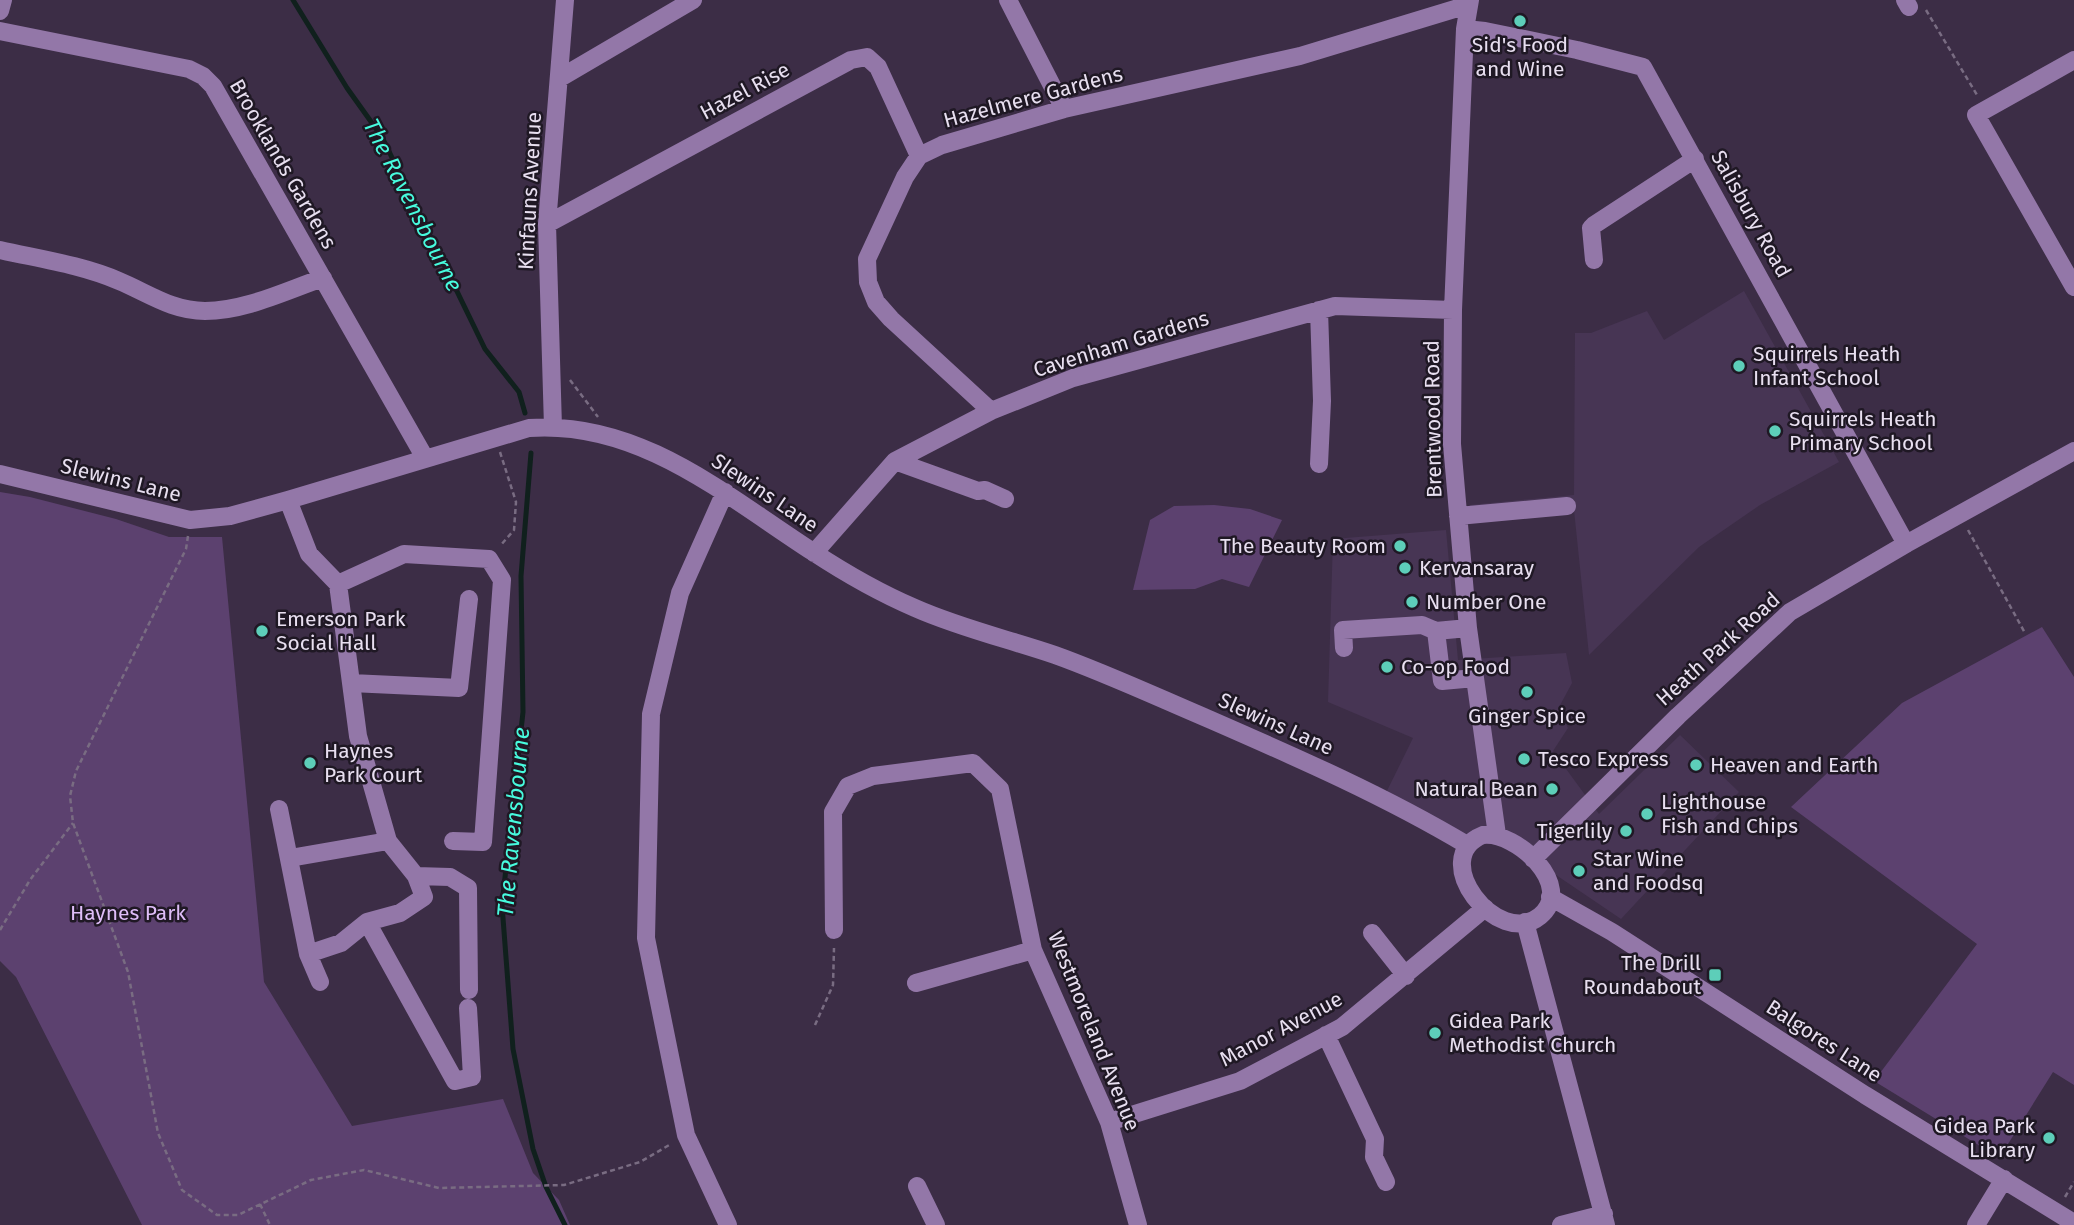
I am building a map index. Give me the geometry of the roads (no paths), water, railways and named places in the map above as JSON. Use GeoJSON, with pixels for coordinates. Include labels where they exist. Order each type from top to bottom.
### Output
{"type":"FeatureCollection","features":[{"type":"Feature","properties":{"kind":"street"},"geometry":{"type":"LineString","coordinates":[[0,11],[3,0]]}},
{"type":"Feature","properties":{"kind":"street","name":"Kinfauns Avenue"},"geometry":{"type":"LineString","coordinates":[[553,427],[547,224],[565,0]]}},
{"type":"Feature","properties":{"kind":"street"},"geometry":{"type":"LineString","coordinates":[[559,78],[693,0]]}},
{"type":"Feature","properties":{"kind":"street"},"geometry":{"type":"LineString","coordinates":[[1008,0],[1064,109]]}},
{"type":"Feature","properties":{"kind":"street","name":"Hazelmere Gardens"},"geometry":{"type":"LineString","coordinates":[[919,156],[942,145],[1064,109],[1300,56],[1469,2]]}},
{"type":"Feature","properties":{"kind":"street","name":"Brentwood Road"},"geometry":{"type":"LineString","coordinates":[[1469,2],[1465,29],[1453,310],[1452,444],[1468,628],[1497,835]]}},
{"type":"Feature","properties":{"kind":"street","name":"Salisbury Road"},"geometry":{"type":"LineString","coordinates":[[1465,29],[1577,50],[1643,67],[1906,544]]}},
{"type":"Feature","properties":{"kind":"street","name":"Brooklands Gardens"},"geometry":{"type":"LineString","coordinates":[[0,31],[189,69],[203,76],[213,86],[425,458]]}},
{"type":"Feature","properties":{"kind":"street","name":"Hazel Rise"},"geometry":{"type":"LineString","coordinates":[[547,224],[851,60],[867,57],[878,67],[919,156]]}},
{"type":"Feature","properties":{"kind":"street"},"geometry":{"type":"LineString","coordinates":[[2074,60],[1981,112],[2069,266],[2074,287]]}},
{"type":"Feature","properties":{"kind":"street"},"geometry":{"type":"LineString","coordinates":[[919,156],[905,177],[867,259],[868,282],[876,302],[891,319],[991,411]]}},
{"type":"Feature","properties":{"kind":"street"},"geometry":{"type":"LineString","coordinates":[[1594,261],[1591,228],[1695,159]]}},
{"type":"Feature","properties":{"kind":"street"},"geometry":{"type":"LineString","coordinates":[[0,250],[71,266],[118,281],[166,304],[203,311],[237,308],[323,278]]}},
{"type":"Feature","properties":{"kind":"street","name":"Cavenham Gardens"},"geometry":{"type":"LineString","coordinates":[[814,553],[895,460],[991,411],[1073,377],[1335,306],[1453,310]]}},
{"type":"Feature","properties":{"kind":"street"},"geometry":{"type":"LineString","coordinates":[[1319,310],[1322,401],[1319,464]]}},
{"type":"Feature","properties":{"kind":"street","name":"Slewins Lane"},"geometry":{"type":"LineString","coordinates":[[0,474],[190,520],[230,516],[529,428],[553,427],[604,436],[659,455],[725,492],[814,553],[862,582],[913,608],[1066,660],[1314,765],[1427,821],[1467,845]]}},
{"type":"Feature","properties":{"kind":"street","name":"Heath Park Road"},"geometry":{"type":"LineString","coordinates":[[1532,859],[1678,716],[1790,612],[2074,451]]}},
{"type":"Feature","properties":{"kind":"street"},"geometry":{"type":"LineString","coordinates":[[895,460],[1004,499]]}},
{"type":"Feature","properties":{"kind":"street"},"geometry":{"type":"LineString","coordinates":[[725,492],[680,593],[651,714],[646,938],[686,1135],[728,1225]]}},
{"type":"Feature","properties":{"kind":"street"},"geometry":{"type":"LineString","coordinates":[[288,500],[309,554],[338,584],[358,736],[388,841],[416,876],[424,897],[400,913],[367,922],[341,943],[308,954]]}},
{"type":"Feature","properties":{"kind":"street"},"geometry":{"type":"LineString","coordinates":[[1458,516],[1567,506]]}},
{"type":"Feature","properties":{"kind":"street"},"geometry":{"type":"LineString","coordinates":[[338,584],[404,554],[489,559],[502,580],[483,842],[453,841]]}},
{"type":"Feature","properties":{"kind":"street"},"geometry":{"type":"LineString","coordinates":[[351,683],[459,688],[469,599]]}},
{"type":"Feature","properties":{"kind":"street"},"geometry":{"type":"LineString","coordinates":[[1344,648],[1343,630],[1422,625],[1436,631],[1468,628]]}},
{"type":"Feature","properties":{"kind":"street"},"geometry":{"type":"LineString","coordinates":[[1436,631],[1442,681],[1475,678]]}},
{"type":"Feature","properties":{"kind":"street","name":"Westmoreland Avenue"},"geometry":{"type":"LineString","coordinates":[[834,930],[833,812],[849,786],[873,776],[973,763],[1000,789],[1033,950],[1109,1122],[1138,1225]]}},
{"type":"Feature","properties":{"kind":"street"},"geometry":{"type":"LineString","coordinates":[[279,809],[308,954],[320,982]]}},
{"type":"Feature","properties":{"kind":"street"},"geometry":{"type":"LineString","coordinates":[[1483,835],[1497,835],[1514,843],[1532,859],[1547,876],[1550,884],[1549,905],[1539,916],[1525,922],[1517,924],[1499,919],[1485,908],[1462,873],[1461,859],[1467,845],[1483,835]]}},
{"type":"Feature","properties":{"kind":"street"},"geometry":{"type":"LineString","coordinates":[[290,858],[388,841]]}},
{"type":"Feature","properties":{"kind":"street"},"geometry":{"type":"LineString","coordinates":[[367,922],[455,1081],[472,1077],[468,999],[468,888],[450,877],[416,876]]}},
{"type":"Feature","properties":{"kind":"street","name":"Balgores Lane"},"geometry":{"type":"LineString","coordinates":[[1550,897],[1612,932],[1866,1095],[2074,1223]]}},
{"type":"Feature","properties":{"kind":"street","name":"Manor Avenue"},"geometry":{"type":"LineString","coordinates":[[1109,1122],[1240,1081],[1342,1027],[1485,908]]}},
{"type":"Feature","properties":{"kind":"street"},"geometry":{"type":"LineString","coordinates":[[1525,922],[1605,1219],[1561,1225]]}},
{"type":"Feature","properties":{"kind":"street"},"geometry":{"type":"LineString","coordinates":[[1373,933],[1406,976]]}},
{"type":"Feature","properties":{"kind":"street"},"geometry":{"type":"LineString","coordinates":[[916,983],[1033,950]]}},
{"type":"Feature","properties":{"kind":"street"},"geometry":{"type":"LineString","coordinates":[[1326,1035],[1375,1139],[1374,1157],[1386,1182]]}},
{"type":"Feature","properties":{"kind":"street"},"geometry":{"type":"LineString","coordinates":[[1976,1225],[2004,1179]]}},
{"type":"Feature","properties":{"kind":"street"},"geometry":{"type":"LineString","coordinates":[[917,1185],[936,1225]]}},
{"type":"Feature","properties":{"kind":"waterway","name":"The Ravensbourne"},"geometry":{"type":"LineString","coordinates":[[293,0],[347,88],[382,137],[485,349],[519,392],[525,413]]}},
{"type":"Feature","properties":{"kind":"waterway","name":"The Ravensbourne"},"geometry":{"type":"LineString","coordinates":[[531,453],[521,576],[523,712],[502,905],[513,1049],[533,1149],[546,1187],[565,1225]]}},
{"type":"Feature","properties":{"kind":"place","name":"Sid's Food and Wine"},"geometry":{"type":"Point","coordinates":[1520,21]}},
{"type":"Feature","properties":{"kind":"place","name":"Squirrels Heath Infant School"},"geometry":{"type":"Point","coordinates":[1739,366]}},
{"type":"Feature","properties":{"kind":"place","name":"Squirrels Heath Primary School"},"geometry":{"type":"Point","coordinates":[1775,431]}},
{"type":"Feature","properties":{"kind":"place","name":"The Beauty Room"},"geometry":{"type":"Point","coordinates":[1400,546]}},
{"type":"Feature","properties":{"kind":"place","name":"Kervansaray"},"geometry":{"type":"Point","coordinates":[1405,568]}},
{"type":"Feature","properties":{"kind":"place","name":"Number One"},"geometry":{"type":"Point","coordinates":[1412,602]}},
{"type":"Feature","properties":{"kind":"place","name":"Emerson Park Social Hall"},"geometry":{"type":"Point","coordinates":[262,631]}},
{"type":"Feature","properties":{"kind":"place","name":"Co-op Food"},"geometry":{"type":"Point","coordinates":[1387,667]}},
{"type":"Feature","properties":{"kind":"place","name":"Ginger Spice"},"geometry":{"type":"Point","coordinates":[1527,692]}},
{"type":"Feature","properties":{"kind":"place","name":"Tesco Express"},"geometry":{"type":"Point","coordinates":[1524,759]}},
{"type":"Feature","properties":{"kind":"place","name":"Haynes Park Court"},"geometry":{"type":"Point","coordinates":[310,763]}},
{"type":"Feature","properties":{"kind":"place","name":"Heaven and Earth"},"geometry":{"type":"Point","coordinates":[1696,765]}},
{"type":"Feature","properties":{"kind":"place","name":"Natural Bean"},"geometry":{"type":"Point","coordinates":[1552,789]}},
{"type":"Feature","properties":{"kind":"place","name":"Lighthouse Fish and Chips"},"geometry":{"type":"Point","coordinates":[1647,814]}},
{"type":"Feature","properties":{"kind":"place","name":"Tigerlily"},"geometry":{"type":"Point","coordinates":[1626,831]}},
{"type":"Feature","properties":{"kind":"place","name":"Star Wine and Foodsq"},"geometry":{"type":"Point","coordinates":[1579,871]}},
{"type":"Feature","properties":{"kind":"place","name":"The Drill Roundabout"},"geometry":{"type":"Point","coordinates":[1715,975]}},
{"type":"Feature","properties":{"kind":"place","name":"Gidea Park Methodist Church"},"geometry":{"type":"Point","coordinates":[1435,1033]}},
{"type":"Feature","properties":{"kind":"place","name":"Gidea Park Library"},"geometry":{"type":"Point","coordinates":[2049,1138]}},
{"type":"Feature","properties":{"kind":"park label","name":"Haynes Park"},"geometry":{"type":"Point","coordinates":[128,913]}}]}
